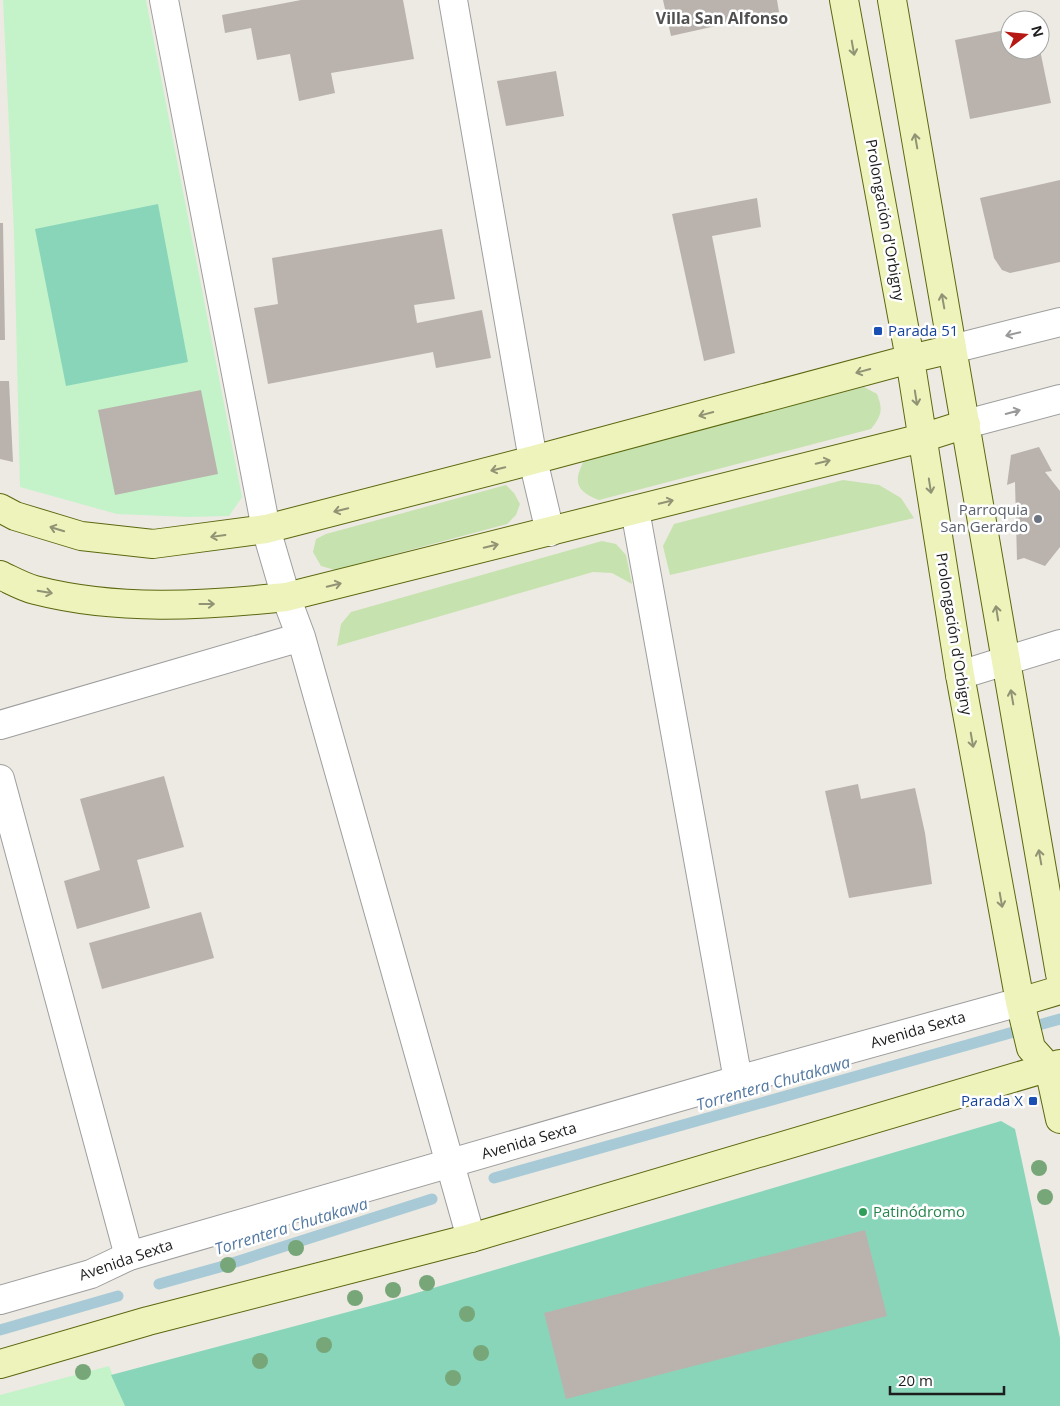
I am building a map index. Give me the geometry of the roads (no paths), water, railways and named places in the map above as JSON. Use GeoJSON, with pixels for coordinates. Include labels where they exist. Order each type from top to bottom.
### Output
{"type":"FeatureCollection","features":[{"type":"Feature","properties":{"kind":"main road","name":"Prolongación d'Orbigny"},"geometry":{"type":"LineString","coordinates":[[844,0],[910,359],[960,675],[1020,1004],[1031,1048],[1054,1066]]}},
{"type":"Feature","properties":{"kind":"main road"},"geometry":{"type":"LineString","coordinates":[[892,0],[1060,974]]}},
{"type":"Feature","properties":{"kind":"main road"},"geometry":{"type":"LineString","coordinates":[[0,508],[15,516],[80,536],[153,544],[266,529],[910,359],[952,350]]}},
{"type":"Feature","properties":{"kind":"main road"},"geometry":{"type":"LineString","coordinates":[[0,575],[34,590],[88,600],[138,605],[218,604],[286,597],[922,438],[966,424]]}},
{"type":"Feature","properties":{"kind":"main road","name":"Avenida Sexta"},"geometry":{"type":"LineString","coordinates":[[1020,1004],[1060,990]]}},
{"type":"Feature","properties":{"kind":"main road"},"geometry":{"type":"LineString","coordinates":[[0,1364],[148,1321],[471,1238],[1054,1066],[1060,1119]]}},
{"type":"Feature","properties":{"kind":"street"},"geometry":{"type":"LineString","coordinates":[[164,0],[266,529],[286,597],[301,636],[471,1238]]}},
{"type":"Feature","properties":{"kind":"street"},"geometry":{"type":"LineString","coordinates":[[453,0],[533,460],[550,532]]}},
{"type":"Feature","properties":{"kind":"street"},"geometry":{"type":"LineString","coordinates":[[952,350],[1060,322]]}},
{"type":"Feature","properties":{"kind":"street"},"geometry":{"type":"LineString","coordinates":[[966,424],[1060,399]]}},
{"type":"Feature","properties":{"kind":"street"},"geometry":{"type":"LineString","coordinates":[[635,510],[738,1080]]}},
{"type":"Feature","properties":{"kind":"street"},"geometry":{"type":"LineString","coordinates":[[0,725],[301,636]]}},
{"type":"Feature","properties":{"kind":"street"},"geometry":{"type":"LineString","coordinates":[[960,675],[1060,644]]}},
{"type":"Feature","properties":{"kind":"street"},"geometry":{"type":"LineString","coordinates":[[0,779],[6,826],[129,1256]]}},
{"type":"Feature","properties":{"kind":"street","name":"Avenida Sexta"},"geometry":{"type":"LineString","coordinates":[[0,1300],[91,1274],[129,1256],[453,1170],[738,1080],[1020,1004]]}},
{"type":"Feature","properties":{"kind":"waterway","name":"Torrentera Chutakawa"},"geometry":{"type":"LineString","coordinates":[[494,1178],[1060,1019]]}},
{"type":"Feature","properties":{"kind":"waterway","name":"Torrentera Chutakawa"},"geometry":{"type":"LineString","coordinates":[[159,1284],[220,1267],[432,1199]]}},
{"type":"Feature","properties":{"kind":"waterway","name":"Torrentera Chutakawa"},"geometry":{"type":"LineString","coordinates":[[0,1330],[118,1296]]}},
{"type":"Feature","properties":{"kind":"place","name":"Parada 51"},"geometry":{"type":"Point","coordinates":[878,331]}},
{"type":"Feature","properties":{"kind":"place","name":"Parroquia San Gerardo"},"geometry":{"type":"Point","coordinates":[1038,519]}},
{"type":"Feature","properties":{"kind":"place","name":"Parada X"},"geometry":{"type":"Point","coordinates":[1033,1101]}},
{"type":"Feature","properties":{"kind":"place","name":"Patinódromo"},"geometry":{"type":"Point","coordinates":[863,1212]}},
{"type":"Feature","properties":{"kind":"district","name":"Villa San Alfonso"},"geometry":{"type":"Point","coordinates":[722,18]}}]}
